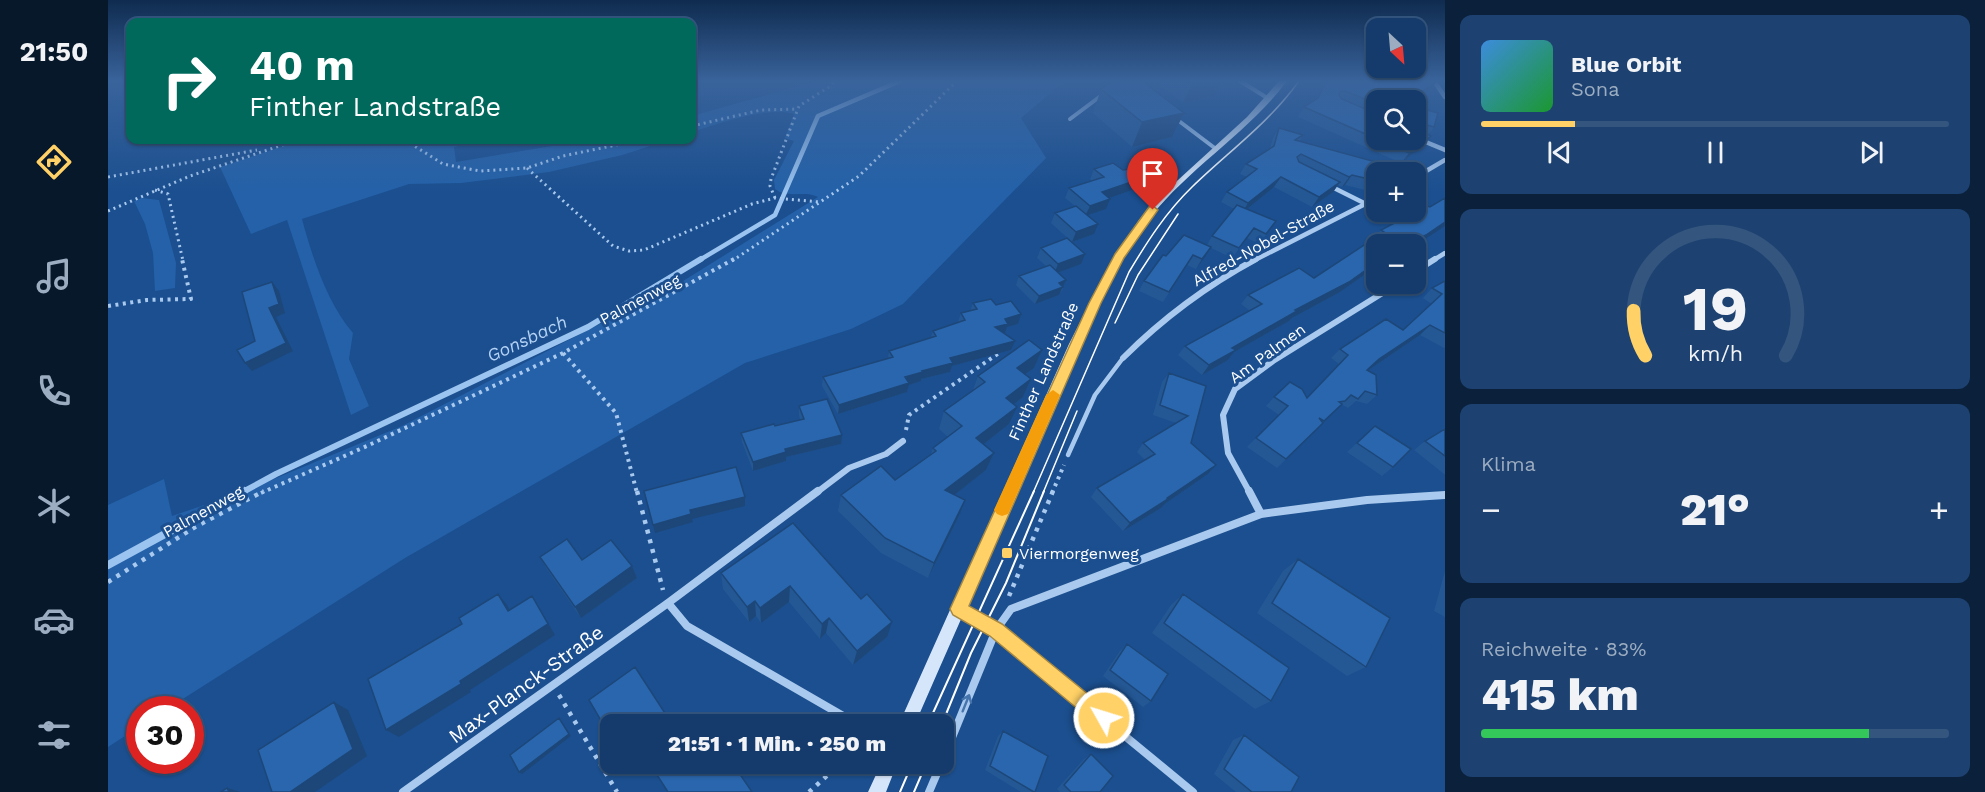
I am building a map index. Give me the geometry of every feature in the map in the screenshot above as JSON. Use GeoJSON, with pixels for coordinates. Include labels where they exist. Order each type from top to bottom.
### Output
{"type":"FeatureCollection","features":[{"type":"Feature","properties":{"kind":"main road","name":"Finther Landstraße"},"geometry":{"type":"LineString","coordinates":[[911,714],[1073,350],[1119,257],[1142,222],[1163,198],[1251,118]]}},
{"type":"Feature","properties":{"kind":"main road"},"geometry":{"type":"LineString","coordinates":[[877,792],[885,774]]}},
{"type":"Feature","properties":{"kind":"street"},"geometry":{"type":"LineString","coordinates":[[1426,142],[1445,150]]}},
{"type":"Feature","properties":{"kind":"street"},"geometry":{"type":"LineString","coordinates":[[1426,172],[1444,162]]}},
{"type":"Feature","properties":{"kind":"street","name":"Alfred-Nobel-Straße"},"geometry":{"type":"LineString","coordinates":[[1325,183],[1366,204]]}},
{"type":"Feature","properties":{"kind":"street","name":"Alfred-Nobel-Straße"},"geometry":{"type":"LineString","coordinates":[[1123,358],[1146,332],[1208,286],[1290,241],[1366,204]]}},
{"type":"Feature","properties":{"kind":"street"},"geometry":{"type":"LineString","coordinates":[[1426,265],[1445,253]]}},
{"type":"Feature","properties":{"kind":"street","name":"Am Palmen"},"geometry":{"type":"LineString","coordinates":[[1261,514],[1228,453],[1223,415],[1235,388],[1273,361],[1381,294]]}},
{"type":"Feature","properties":{"kind":"street","name":"Max-Planck-Straße"},"geometry":{"type":"LineString","coordinates":[[403,792],[668,603],[849,468],[886,454],[903,441]]}},
{"type":"Feature","properties":{"kind":"street"},"geometry":{"type":"LineString","coordinates":[[954,733],[996,630],[1011,609],[1261,514],[1367,500],[1445,495]]}},
{"type":"Feature","properties":{"kind":"street"},"geometry":{"type":"LineString","coordinates":[[668,603],[687,626],[840,714]]}},
{"type":"Feature","properties":{"kind":"street"},"geometry":{"type":"LineString","coordinates":[[958,609],[996,630],[1193,792]]}},
{"type":"Feature","properties":{"kind":"street"},"geometry":{"type":"LineString","coordinates":[[929,792],[937,774]]}},
{"type":"Feature","properties":{"kind":"lane"},"geometry":{"type":"LineString","coordinates":[[1174,118],[1216,149]]}},
{"type":"Feature","properties":{"kind":"lane"},"geometry":{"type":"LineString","coordinates":[[1067,457],[1095,395],[1123,358]]}},
{"type":"Feature","properties":{"kind":"path"},"geometry":{"type":"LineString","coordinates":[[696,125],[727,118]]}},
{"type":"Feature","properties":{"kind":"path"},"geometry":{"type":"LineString","coordinates":[[775,198],[770,186],[771,179],[795,118]]}},
{"type":"Feature","properties":{"kind":"path","name":"Palmenweg"},"geometry":{"type":"LineString","coordinates":[[108,582],[195,527],[284,481],[367,446],[563,353],[694,283],[859,176],[919,118]]}},
{"type":"Feature","properties":{"kind":"path"},"geometry":{"type":"LineString","coordinates":[[108,211],[154,190],[283,144]]}},
{"type":"Feature","properties":{"kind":"path"},"geometry":{"type":"LineString","coordinates":[[411,144],[443,164],[480,171],[527,168],[563,156],[621,144]]}},
{"type":"Feature","properties":{"kind":"path"},"geometry":{"type":"LineString","coordinates":[[108,177],[261,150]]}},
{"type":"Feature","properties":{"kind":"path"},"geometry":{"type":"LineString","coordinates":[[527,168],[613,246],[629,251],[644,250],[752,204],[775,198],[821,202]]}},
{"type":"Feature","properties":{"kind":"path"},"geometry":{"type":"LineString","coordinates":[[108,306],[147,300],[191,299],[168,194],[154,190]]}},
{"type":"Feature","properties":{"kind":"path"},"geometry":{"type":"LineString","coordinates":[[908,418],[909,415],[1005,348]]}},
{"type":"Feature","properties":{"kind":"path"},"geometry":{"type":"LineString","coordinates":[[563,353],[616,413],[663,593]]}},
{"type":"Feature","properties":{"kind":"path"},"geometry":{"type":"LineString","coordinates":[[1012,590],[1067,457]]}},
{"type":"Feature","properties":{"kind":"path"},"geometry":{"type":"LineString","coordinates":[[553,685],[617,792]]}},
{"type":"Feature","properties":{"kind":"path"},"geometry":{"type":"LineString","coordinates":[[809,792],[829,774]]}},
{"type":"Feature","properties":{"kind":"shaded area"},"geometry":{"type":"Polygon","coordinates":[[[696,118],[741,118],[729,121],[696,131],[696,118]]]}},
{"type":"Feature","properties":{"kind":"shaded area"},"geometry":{"type":"Polygon","coordinates":[[[793,118],[1021,118],[1046,158],[903,304],[851,329],[745,363],[405,558],[187,696],[126,696],[126,735],[108,747],[108,505],[164,479],[172,516],[245,491],[402,426],[683,281],[818,197],[785,193],[775,189],[774,180],[794,141],[785,138],[793,118]]]}},
{"type":"Feature","properties":{"kind":"shaded area"},"geometry":{"type":"Polygon","coordinates":[[[290,144],[469,144],[454,147],[456,162],[564,144],[656,144],[622,155],[549,172],[461,183],[409,184],[302,219],[328,294],[353,333],[349,359],[369,406],[351,415],[287,220],[251,234],[220,167],[290,144]]]}},
{"type":"Feature","properties":{"kind":"shaded area"},"geometry":{"type":"Polygon","coordinates":[[[142,198],[159,200],[176,263],[175,288],[155,291],[153,253],[145,224],[134,201],[142,198]]]}},
{"type":"Feature","properties":{"kind":"building"},"geometry":{"type":"Polygon","coordinates":[[[1137,118],[1161,118],[1142,122],[1137,118]]]}},
{"type":"Feature","properties":{"kind":"building"},"geometry":{"type":"Polygon","coordinates":[[[1329,118],[1366,118],[1366,134],[1329,118]]]}},
{"type":"Feature","properties":{"kind":"building"},"geometry":{"type":"Polygon","coordinates":[[[1426,118],[1437,118],[1434,127],[1426,125],[1426,118]]]}},
{"type":"Feature","properties":{"kind":"building"},"geometry":{"type":"Polygon","coordinates":[[[1279,128],[1303,135],[1295,140],[1376,162],[1366,162],[1366,178],[1352,175],[1349,177],[1301,154],[1297,157],[1299,162],[1340,182],[1319,197],[1281,177],[1248,203],[1227,192],[1257,169],[1246,164],[1274,146],[1279,128]]]}},
{"type":"Feature","properties":{"kind":"building"},"geometry":{"type":"Polygon","coordinates":[[[1113,163],[1123,170],[1129,169],[1131,176],[1137,180],[1102,192],[1110,199],[1090,206],[1069,188],[1104,177],[1094,169],[1113,163]]]}},
{"type":"Feature","properties":{"kind":"building"},"geometry":{"type":"Polygon","coordinates":[[[1445,198],[1445,222],[1426,235],[1381,234],[1384,232],[1381,230],[1396,222],[1426,222],[1426,207],[1430,207],[1445,198]]]}},
{"type":"Feature","properties":{"kind":"building"},"geometry":{"type":"Polygon","coordinates":[[[1237,205],[1276,221],[1266,234],[1254,228],[1239,248],[1212,236],[1237,205]]]}},
{"type":"Feature","properties":{"kind":"building"},"geometry":{"type":"Polygon","coordinates":[[[1076,206],[1098,224],[1076,232],[1055,213],[1076,206]]]}},
{"type":"Feature","properties":{"kind":"building"},"geometry":{"type":"Polygon","coordinates":[[[1184,235],[1211,247],[1202,259],[1193,255],[1169,292],[1144,281],[1163,255],[1166,256],[1184,235]]]}},
{"type":"Feature","properties":{"kind":"building"},"geometry":{"type":"Polygon","coordinates":[[[1067,238],[1085,254],[1058,264],[1041,248],[1067,238]]]}},
{"type":"Feature","properties":{"kind":"building"},"geometry":{"type":"Polygon","coordinates":[[[1366,244],[1366,270],[1349,282],[1295,310],[1297,311],[1232,348],[1236,350],[1209,365],[1185,346],[1262,304],[1248,295],[1299,268],[1314,278],[1366,244]]]}},
{"type":"Feature","properties":{"kind":"building"},"geometry":{"type":"Polygon","coordinates":[[[1050,265],[1066,280],[1059,283],[1063,287],[1039,296],[1019,276],[1050,265]]]}},
{"type":"Feature","properties":{"kind":"building"},"geometry":{"type":"Polygon","coordinates":[[[1445,281],[1445,333],[1430,325],[1379,359],[1367,370],[1376,375],[1377,395],[1365,391],[1358,399],[1351,395],[1345,401],[1339,402],[1342,404],[1324,421],[1319,418],[1323,423],[1286,459],[1256,438],[1288,406],[1274,397],[1290,382],[1302,389],[1307,398],[1348,355],[1340,349],[1386,319],[1403,330],[1442,294],[1432,288],[1445,281]]]}},
{"type":"Feature","properties":{"kind":"building"},"geometry":{"type":"Polygon","coordinates":[[[272,282],[279,304],[269,308],[286,343],[245,363],[237,350],[255,341],[242,292],[272,282]]]}},
{"type":"Feature","properties":{"kind":"building"},"geometry":{"type":"Polygon","coordinates":[[[991,299],[996,305],[1011,301],[1021,314],[1005,319],[1008,324],[995,327],[1015,341],[950,358],[953,363],[905,377],[909,383],[839,405],[823,377],[893,357],[889,351],[936,336],[933,331],[965,320],[961,313],[977,309],[973,303],[991,299]]]}},
{"type":"Feature","properties":{"kind":"building"},"geometry":{"type":"Polygon","coordinates":[[[1029,340],[1042,350],[1017,368],[1031,379],[1006,398],[1017,407],[976,438],[994,453],[945,490],[965,500],[934,563],[885,538],[841,495],[881,466],[895,480],[936,451],[933,448],[962,426],[944,411],[985,382],[978,376],[1029,340]]]}},
{"type":"Feature","properties":{"kind":"building"},"geometry":{"type":"Polygon","coordinates":[[[1169,373],[1206,386],[1191,443],[1216,465],[1130,523],[1097,488],[1155,454],[1143,443],[1188,416],[1160,405],[1169,373]]]}},
{"type":"Feature","properties":{"kind":"building"},"geometry":{"type":"Polygon","coordinates":[[[827,399],[842,435],[785,449],[786,452],[753,462],[741,433],[804,419],[799,406],[827,399]]]}},
{"type":"Feature","properties":{"kind":"building"},"geometry":{"type":"Polygon","coordinates":[[[1375,426],[1411,449],[1393,467],[1357,443],[1375,426]]]}},
{"type":"Feature","properties":{"kind":"building"},"geometry":{"type":"Polygon","coordinates":[[[1445,429],[1445,456],[1425,441],[1445,429]]]}},
{"type":"Feature","properties":{"kind":"building"},"geometry":{"type":"Polygon","coordinates":[[[736,467],[745,497],[690,510],[691,514],[653,525],[644,491],[736,467]]]}},
{"type":"Feature","properties":{"kind":"building"},"geometry":{"type":"Polygon","coordinates":[[[793,523],[861,599],[867,594],[892,622],[857,651],[829,618],[822,624],[790,586],[760,608],[755,601],[747,607],[721,573],[793,523]]]}},
{"type":"Feature","properties":{"kind":"building"},"geometry":{"type":"Polygon","coordinates":[[[567,539],[582,560],[611,540],[632,566],[575,607],[540,557],[567,539]]]}},
{"type":"Feature","properties":{"kind":"building"},"geometry":{"type":"Polygon","coordinates":[[[1298,559],[1390,618],[1366,667],[1272,603],[1298,559]]]}},
{"type":"Feature","properties":{"kind":"building"},"geometry":{"type":"Polygon","coordinates":[[[498,594],[508,611],[532,596],[548,624],[460,681],[461,684],[386,730],[368,679],[462,624],[459,618],[498,594]]]}},
{"type":"Feature","properties":{"kind":"building"},"geometry":{"type":"Polygon","coordinates":[[[1183,594],[1289,668],[1271,701],[1164,623],[1183,594]]]}},
{"type":"Feature","properties":{"kind":"building"},"geometry":{"type":"Polygon","coordinates":[[[1127,644],[1168,674],[1151,701],[1110,670],[1127,644]]]}},
{"type":"Feature","properties":{"kind":"building"},"geometry":{"type":"Polygon","coordinates":[[[635,667],[666,714],[600,714],[600,719],[589,700],[635,667]]]}},
{"type":"Feature","properties":{"kind":"building"},"geometry":{"type":"Polygon","coordinates":[[[334,702],[353,749],[290,792],[272,792],[258,750],[334,702]]]}},
{"type":"Feature","properties":{"kind":"building"},"geometry":{"type":"Polygon","coordinates":[[[559,718],[569,734],[519,772],[510,755],[559,718]]]}},
{"type":"Feature","properties":{"kind":"building"},"geometry":{"type":"Polygon","coordinates":[[[1003,731],[1048,756],[1035,792],[990,766],[1003,731]]]}},
{"type":"Feature","properties":{"kind":"building"},"geometry":{"type":"Polygon","coordinates":[[[1244,735],[1299,777],[1291,792],[1252,792],[1224,769],[1244,735]]]}},
{"type":"Feature","properties":{"kind":"building"},"geometry":{"type":"Polygon","coordinates":[[[1091,754],[1113,776],[1100,792],[1071,792],[1064,785],[1091,754]]]}},
{"type":"Feature","properties":{"kind":"building"},"geometry":{"type":"Polygon","coordinates":[[[656,774],[740,774],[752,792],[668,792],[656,774]]]}},
{"type":"Feature","properties":{"kind":"waterway","name":"Gonsbach"},"geometry":{"type":"LineString","coordinates":[[698,261],[775,215],[817,118]]}},
{"type":"Feature","properties":{"kind":"waterway","name":"Gonsbach"},"geometry":{"type":"LineString","coordinates":[[241,493],[276,474],[588,327],[701,259]]}},
{"type":"Feature","properties":{"kind":"waterway","name":"Gonsbach"},"geometry":{"type":"LineString","coordinates":[[108,565],[244,491]]}},
{"type":"Feature","properties":{"kind":"tram line"},"geometry":{"type":"LineString","coordinates":[[1033,493],[1129,272],[1165,217],[1206,174],[1267,118]]}},
{"type":"Feature","properties":{"kind":"tram line"},"geometry":{"type":"LineString","coordinates":[[1115,323],[1138,275],[1178,214]]}},
{"type":"Feature","properties":{"kind":"tram line"},"geometry":{"type":"LineString","coordinates":[[1043,493],[1077,411]]}},
{"type":"Feature","properties":{"kind":"tram line"},"geometry":{"type":"LineString","coordinates":[[933,714],[1034,491]]}},
{"type":"Feature","properties":{"kind":"tram line"},"geometry":{"type":"LineString","coordinates":[[946,714],[971,653],[1006,583],[1044,491]]}},
{"type":"Feature","properties":{"kind":"tram line"},"geometry":{"type":"LineString","coordinates":[[900,792],[908,774]]}},
{"type":"Feature","properties":{"kind":"tram line"},"geometry":{"type":"LineString","coordinates":[[914,792],[922,774]]}},
{"type":"Feature","properties":{"kind":"slow traffic"},"geometry":{"type":"LineString","coordinates":[[1002,510],[1053,395]]}},
{"type":"Feature","properties":{"kind":"place","name":"Viermorgenweg"},"geometry":{"type":"Point","coordinates":[1007,553]}},
{"type":"Feature","properties":{"kind":"route"},"geometry":{"type":"LineString","coordinates":[[1104,718],[996,630],[958,609],[1095,303],[1119,257],[1142,222],[1153,210]]}}]}
